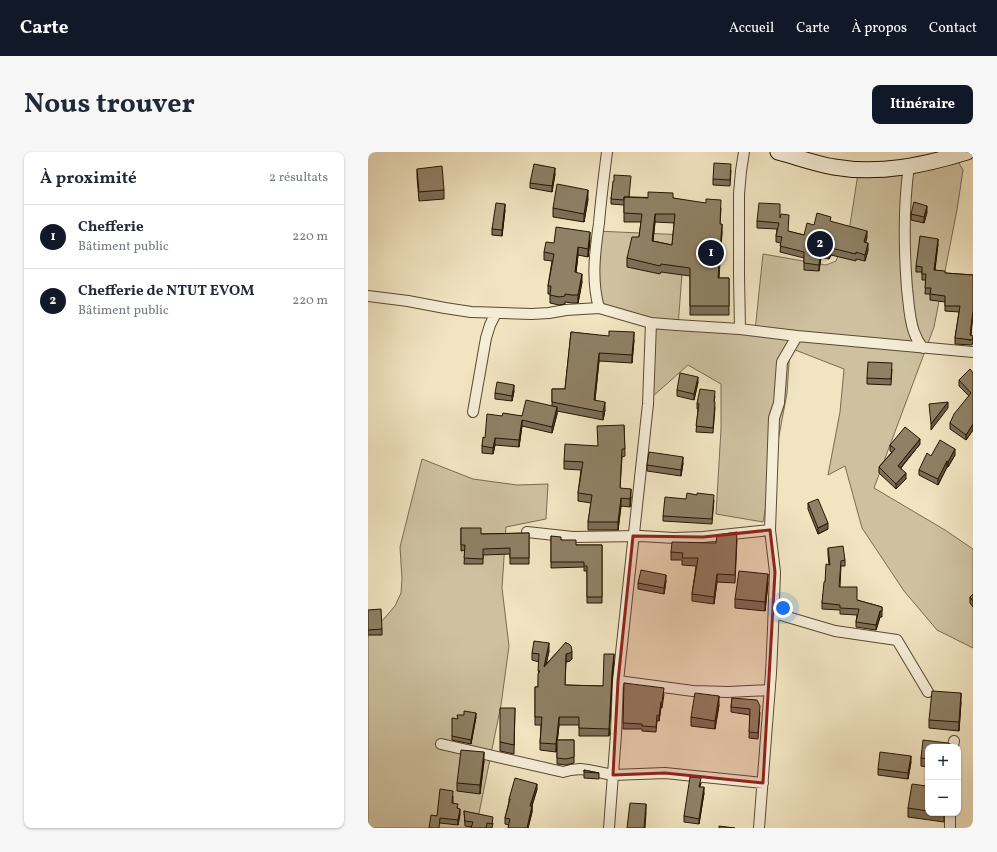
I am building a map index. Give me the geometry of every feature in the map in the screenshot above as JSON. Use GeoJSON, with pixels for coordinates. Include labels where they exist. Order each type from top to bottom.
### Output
{"type":"FeatureCollection","features":[{"type":"Feature","properties":{"kind":"street"},"geometry":{"type":"LineString","coordinates":[[599,308],[596,295],[594,262],[607,152]]}},
{"type":"Feature","properties":{"kind":"street"},"geometry":{"type":"LineString","coordinates":[[740,328],[740,194],[744,152]]}},
{"type":"Feature","properties":{"kind":"street"},"geometry":{"type":"LineString","coordinates":[[778,152],[833,167],[886,170],[967,152]]}},
{"type":"Feature","properties":{"kind":"street"},"geometry":{"type":"LineString","coordinates":[[909,166],[905,202],[906,266],[910,316],[917,340],[923,348]]}},
{"type":"Feature","properties":{"kind":"street"},"geometry":{"type":"LineString","coordinates":[[368,296],[471,312],[532,314],[599,308],[651,323],[676,326],[740,328],[797,336],[973,352]]}},
{"type":"Feature","properties":{"kind":"street"},"geometry":{"type":"LineString","coordinates":[[473,412],[486,338],[496,313]]}},
{"type":"Feature","properties":{"kind":"street"},"geometry":{"type":"LineString","coordinates":[[610,828],[618,681],[648,404],[651,323]]}},
{"type":"Feature","properties":{"kind":"street"},"geometry":{"type":"LineString","coordinates":[[759,828],[774,613],[775,572],[770,530],[774,418],[779,403],[782,362],[797,336]]}},
{"type":"Feature","properties":{"kind":"street"},"geometry":{"type":"LineString","coordinates":[[527,532],[573,537],[634,536],[674,538],[703,537],[770,530]]}},
{"type":"Feature","properties":{"kind":"street"},"geometry":{"type":"LineString","coordinates":[[774,613],[835,631],[898,640],[928,692]]}},
{"type":"Feature","properties":{"kind":"street"},"geometry":{"type":"LineString","coordinates":[[618,681],[693,691],[728,692],[769,690]]}},
{"type":"Feature","properties":{"kind":"street"},"geometry":{"type":"LineString","coordinates":[[441,744],[563,772],[580,769],[613,775],[665,773],[763,783]]}},
{"type":"Feature","properties":{"kind":"street"},"geometry":{"type":"LineString","coordinates":[[950,816],[950,828]]}},
{"type":"Feature","properties":{"kind":"highlighted area"},"geometry":{"type":"Polygon","coordinates":[[[770,530],[775,572],[763,783],[665,773],[613,775],[618,681],[633,536],[703,537],[770,530]]]}},
{"type":"Feature","properties":{"kind":"shaded area"},"geometry":{"type":"Polygon","coordinates":[[[954,155],[963,170],[957,210],[934,327],[874,488],[945,530],[973,549],[973,648],[937,630],[904,591],[862,528],[845,466],[828,475],[840,412],[844,369],[790,348],[787,393],[763,522],[716,514],[721,429],[721,384],[688,365],[643,405],[650,324],[613,314],[598,299],[596,231],[685,235],[678,326],[755,331],[763,254],[826,265],[836,261],[850,225],[859,167],[954,155]]]}},
{"type":"Feature","properties":{"kind":"shaded area"},"geometry":{"type":"Polygon","coordinates":[[[422,459],[473,479],[517,485],[548,484],[546,519],[506,527],[502,588],[509,646],[501,705],[476,828],[368,828],[368,637],[395,606],[401,593],[402,579],[400,547],[422,459]]]}},
{"type":"Feature","properties":{"kind":"building"},"geometry":{"type":"Polygon","coordinates":[[[714,163],[731,164],[730,180],[713,179],[714,163]]]}},
{"type":"Feature","properties":{"kind":"building"},"geometry":{"type":"Polygon","coordinates":[[[534,164],[555,168],[552,186],[530,183],[534,164]]]}},
{"type":"Feature","properties":{"kind":"building"},"geometry":{"type":"Polygon","coordinates":[[[442,166],[444,190],[419,192],[417,169],[442,166]]]}},
{"type":"Feature","properties":{"kind":"building"},"geometry":{"type":"Polygon","coordinates":[[[614,175],[631,176],[629,197],[624,197],[624,200],[611,199],[614,175]]]}},
{"type":"Feature","properties":{"kind":"building"},"geometry":{"type":"Polygon","coordinates":[[[557,184],[588,190],[584,214],[553,208],[557,184]]]}},
{"type":"Feature","properties":{"kind":"building"},"geometry":{"type":"Polygon","coordinates":[[[648,192],[673,193],[673,198],[706,203],[706,199],[721,200],[720,224],[722,224],[718,278],[729,278],[729,306],[690,306],[690,268],[661,264],[660,266],[627,258],[632,237],[639,237],[642,214],[624,213],[624,197],[648,198],[648,192]],[[655,214],[652,241],[672,245],[675,214],[655,214]]]}},
{"type":"Feature","properties":{"kind":"building"},"geometry":{"type":"Polygon","coordinates":[[[914,202],[927,206],[924,217],[911,214],[914,202]]]}},
{"type":"Feature","properties":{"kind":"building"},"geometry":{"type":"Polygon","coordinates":[[[496,203],[505,204],[502,230],[492,229],[496,203]]]}},
{"type":"Feature","properties":{"kind":"building"},"geometry":{"type":"Polygon","coordinates":[[[759,203],[780,204],[780,218],[781,214],[789,215],[788,231],[804,235],[807,223],[814,225],[817,213],[831,217],[830,221],[867,231],[864,242],[868,243],[865,255],[831,248],[829,252],[821,250],[819,265],[804,263],[804,252],[780,246],[782,237],[776,236],[779,223],[757,221],[759,203]]]}},
{"type":"Feature","properties":{"kind":"building"},"geometry":{"type":"Polygon","coordinates":[[[556,227],[590,232],[588,249],[578,247],[575,272],[582,274],[578,295],[565,294],[565,296],[559,297],[550,295],[551,286],[548,286],[554,254],[544,252],[546,242],[554,243],[556,227]]]}},
{"type":"Feature","properties":{"kind":"building"},"geometry":{"type":"Polygon","coordinates":[[[920,236],[938,239],[934,270],[945,271],[945,273],[973,275],[973,311],[970,335],[973,336],[972,340],[955,338],[960,306],[945,306],[945,296],[930,294],[931,288],[925,288],[926,274],[922,274],[922,267],[916,266],[920,236]]]}},
{"type":"Feature","properties":{"kind":"building"},"geometry":{"type":"Polygon","coordinates":[[[609,331],[634,332],[632,355],[599,353],[594,400],[605,402],[603,412],[552,402],[552,389],[565,389],[571,332],[609,336],[609,331]]]}},
{"type":"Feature","properties":{"kind":"building"},"geometry":{"type":"Polygon","coordinates":[[[868,362],[892,363],[891,379],[867,378],[868,362]]]}},
{"type":"Feature","properties":{"kind":"building"},"geometry":{"type":"Polygon","coordinates":[[[970,369],[973,373],[973,424],[966,435],[950,423],[954,414],[971,393],[959,380],[970,369]]]}},
{"type":"Feature","properties":{"kind":"building"},"geometry":{"type":"Polygon","coordinates":[[[680,373],[698,377],[694,394],[677,390],[680,373]]]}},
{"type":"Feature","properties":{"kind":"building"},"geometry":{"type":"Polygon","coordinates":[[[497,382],[514,385],[512,396],[495,393],[497,382]]]}},
{"type":"Feature","properties":{"kind":"building"},"geometry":{"type":"Polygon","coordinates":[[[700,389],[715,391],[713,428],[696,426],[699,404],[697,403],[700,389]]]}},
{"type":"Feature","properties":{"kind":"building"},"geometry":{"type":"Polygon","coordinates":[[[526,400],[557,407],[552,427],[522,420],[519,440],[495,438],[493,448],[482,446],[483,437],[485,438],[487,414],[502,416],[503,413],[522,416],[526,400]]]}},
{"type":"Feature","properties":{"kind":"building"},"geometry":{"type":"Polygon","coordinates":[[[948,402],[931,424],[929,404],[948,402]]]}},
{"type":"Feature","properties":{"kind":"building"},"geometry":{"type":"Polygon","coordinates":[[[624,425],[625,449],[622,449],[620,488],[631,489],[630,499],[621,498],[618,522],[588,522],[592,495],[578,493],[583,462],[564,461],[565,444],[598,446],[597,426],[624,425]]]}},
{"type":"Feature","properties":{"kind":"building"},"geometry":{"type":"Polygon","coordinates":[[[905,427],[920,439],[898,466],[906,473],[896,484],[879,467],[895,449],[890,445],[905,427]]]}},
{"type":"Feature","properties":{"kind":"building"},"geometry":{"type":"Polygon","coordinates":[[[940,440],[955,449],[938,479],[919,470],[927,453],[931,456],[940,440]]]}},
{"type":"Feature","properties":{"kind":"building"},"geometry":{"type":"Polygon","coordinates":[[[649,452],[683,457],[681,470],[647,465],[649,452]]]}},
{"type":"Feature","properties":{"kind":"building"},"geometry":{"type":"Polygon","coordinates":[[[687,493],[697,495],[697,493],[714,495],[712,519],[663,516],[665,497],[686,499],[687,493]]]}},
{"type":"Feature","properties":{"kind":"building"},"geometry":{"type":"Polygon","coordinates":[[[818,499],[828,523],[818,528],[808,503],[818,499]]]}},
{"type":"Feature","properties":{"kind":"building"},"geometry":{"type":"Polygon","coordinates":[[[461,528],[481,528],[481,534],[529,533],[529,558],[510,558],[510,548],[483,549],[483,559],[464,558],[465,545],[461,545],[461,528]]]}},
{"type":"Feature","properties":{"kind":"building"},"geometry":{"type":"Polygon","coordinates":[[[737,532],[735,575],[717,574],[714,597],[692,594],[698,558],[682,558],[683,553],[671,552],[672,542],[716,543],[717,535],[737,532]]]}},
{"type":"Feature","properties":{"kind":"building"},"geometry":{"type":"Polygon","coordinates":[[[551,536],[561,537],[561,540],[576,540],[576,545],[602,545],[602,597],[587,597],[587,566],[584,566],[584,562],[551,562],[551,536]]]}},
{"type":"Feature","properties":{"kind":"building"},"geometry":{"type":"Polygon","coordinates":[[[843,546],[845,560],[841,561],[839,587],[857,587],[857,600],[882,607],[882,611],[880,611],[876,625],[856,622],[859,609],[840,608],[840,605],[822,603],[826,564],[830,565],[828,548],[843,546]]]}},
{"type":"Feature","properties":{"kind":"building"},"geometry":{"type":"Polygon","coordinates":[[[641,570],[666,575],[664,588],[638,583],[641,570]]]}},
{"type":"Feature","properties":{"kind":"building"},"geometry":{"type":"Polygon","coordinates":[[[739,571],[768,574],[765,602],[735,599],[739,571]]]}},
{"type":"Feature","properties":{"kind":"building"},"geometry":{"type":"Polygon","coordinates":[[[973,594],[973,601],[970,597],[973,594]]]}},
{"type":"Feature","properties":{"kind":"building"},"geometry":{"type":"Polygon","coordinates":[[[381,609],[382,629],[368,630],[368,610],[381,609]]]}},
{"type":"Feature","properties":{"kind":"building"},"geometry":{"type":"Polygon","coordinates":[[[534,641],[549,643],[544,667],[566,642],[571,646],[572,651],[566,654],[565,685],[603,686],[604,654],[614,654],[609,729],[579,728],[579,717],[559,717],[556,744],[540,743],[542,717],[535,717],[535,687],[538,687],[538,674],[540,671],[538,671],[539,654],[532,653],[534,641]]]}},
{"type":"Feature","properties":{"kind":"building"},"geometry":{"type":"Polygon","coordinates":[[[624,683],[664,688],[659,716],[657,715],[656,727],[642,726],[642,724],[623,723],[624,683]]]}},
{"type":"Feature","properties":{"kind":"building"},"geometry":{"type":"Polygon","coordinates":[[[932,691],[961,693],[959,722],[929,720],[932,691]]]}},
{"type":"Feature","properties":{"kind":"building"},"geometry":{"type":"Polygon","coordinates":[[[695,693],[719,696],[715,721],[691,717],[695,693]]]}},
{"type":"Feature","properties":{"kind":"building"},"geometry":{"type":"Polygon","coordinates":[[[732,698],[757,700],[760,706],[758,733],[749,732],[750,709],[731,707],[732,698]]]}},
{"type":"Feature","properties":{"kind":"building"},"geometry":{"type":"Polygon","coordinates":[[[500,708],[515,708],[514,745],[500,742],[500,708]]]}},
{"type":"Feature","properties":{"kind":"building"},"geometry":{"type":"Polygon","coordinates":[[[464,711],[476,713],[471,740],[452,736],[452,718],[458,719],[457,715],[464,715],[464,711]]]}},
{"type":"Feature","properties":{"kind":"building"},"geometry":{"type":"Polygon","coordinates":[[[557,740],[574,740],[574,757],[566,759],[557,758],[557,740]]]}},
{"type":"Feature","properties":{"kind":"building"},"geometry":{"type":"Polygon","coordinates":[[[923,740],[950,744],[925,744],[925,759],[921,758],[923,740]]]}},
{"type":"Feature","properties":{"kind":"building"},"geometry":{"type":"Polygon","coordinates":[[[461,750],[484,752],[480,785],[457,783],[461,750]]]}},
{"type":"Feature","properties":{"kind":"building"},"geometry":{"type":"Polygon","coordinates":[[[880,752],[911,756],[908,773],[878,769],[880,752]]]}},
{"type":"Feature","properties":{"kind":"building"},"geometry":{"type":"Polygon","coordinates":[[[584,770],[599,773],[584,772],[584,770]]]}},
{"type":"Feature","properties":{"kind":"building"},"geometry":{"type":"Polygon","coordinates":[[[690,777],[701,778],[699,787],[704,787],[699,819],[684,816],[690,777]]]}},
{"type":"Feature","properties":{"kind":"building"},"geometry":{"type":"Polygon","coordinates":[[[515,778],[537,784],[530,806],[532,806],[527,828],[508,828],[510,819],[505,818],[515,778]]]}},
{"type":"Feature","properties":{"kind":"building"},"geometry":{"type":"Polygon","coordinates":[[[912,784],[925,786],[925,811],[908,808],[912,784]]]}},
{"type":"Feature","properties":{"kind":"building"},"geometry":{"type":"Polygon","coordinates":[[[440,789],[453,791],[452,803],[458,804],[457,808],[460,809],[458,820],[440,818],[439,828],[429,828],[431,815],[437,816],[440,789]]]}},
{"type":"Feature","properties":{"kind":"building"},"geometry":{"type":"Polygon","coordinates":[[[630,803],[646,804],[644,828],[627,828],[630,803]]]}},
{"type":"Feature","properties":{"kind":"building"},"geometry":{"type":"Polygon","coordinates":[[[464,811],[493,817],[492,824],[487,823],[486,828],[471,828],[473,822],[465,821],[464,811]]]}},
{"type":"Feature","properties":{"kind":"building"},"geometry":{"type":"Polygon","coordinates":[[[719,826],[735,828],[719,828],[719,826]]]}},
{"type":"Feature","properties":{"kind":"place","name":"Chefferie de NTUT EVOM"},"geometry":{"type":"Point","coordinates":[820,244]}},
{"type":"Feature","properties":{"kind":"place","name":"Chefferie"},"geometry":{"type":"Point","coordinates":[711,253]}}]}
